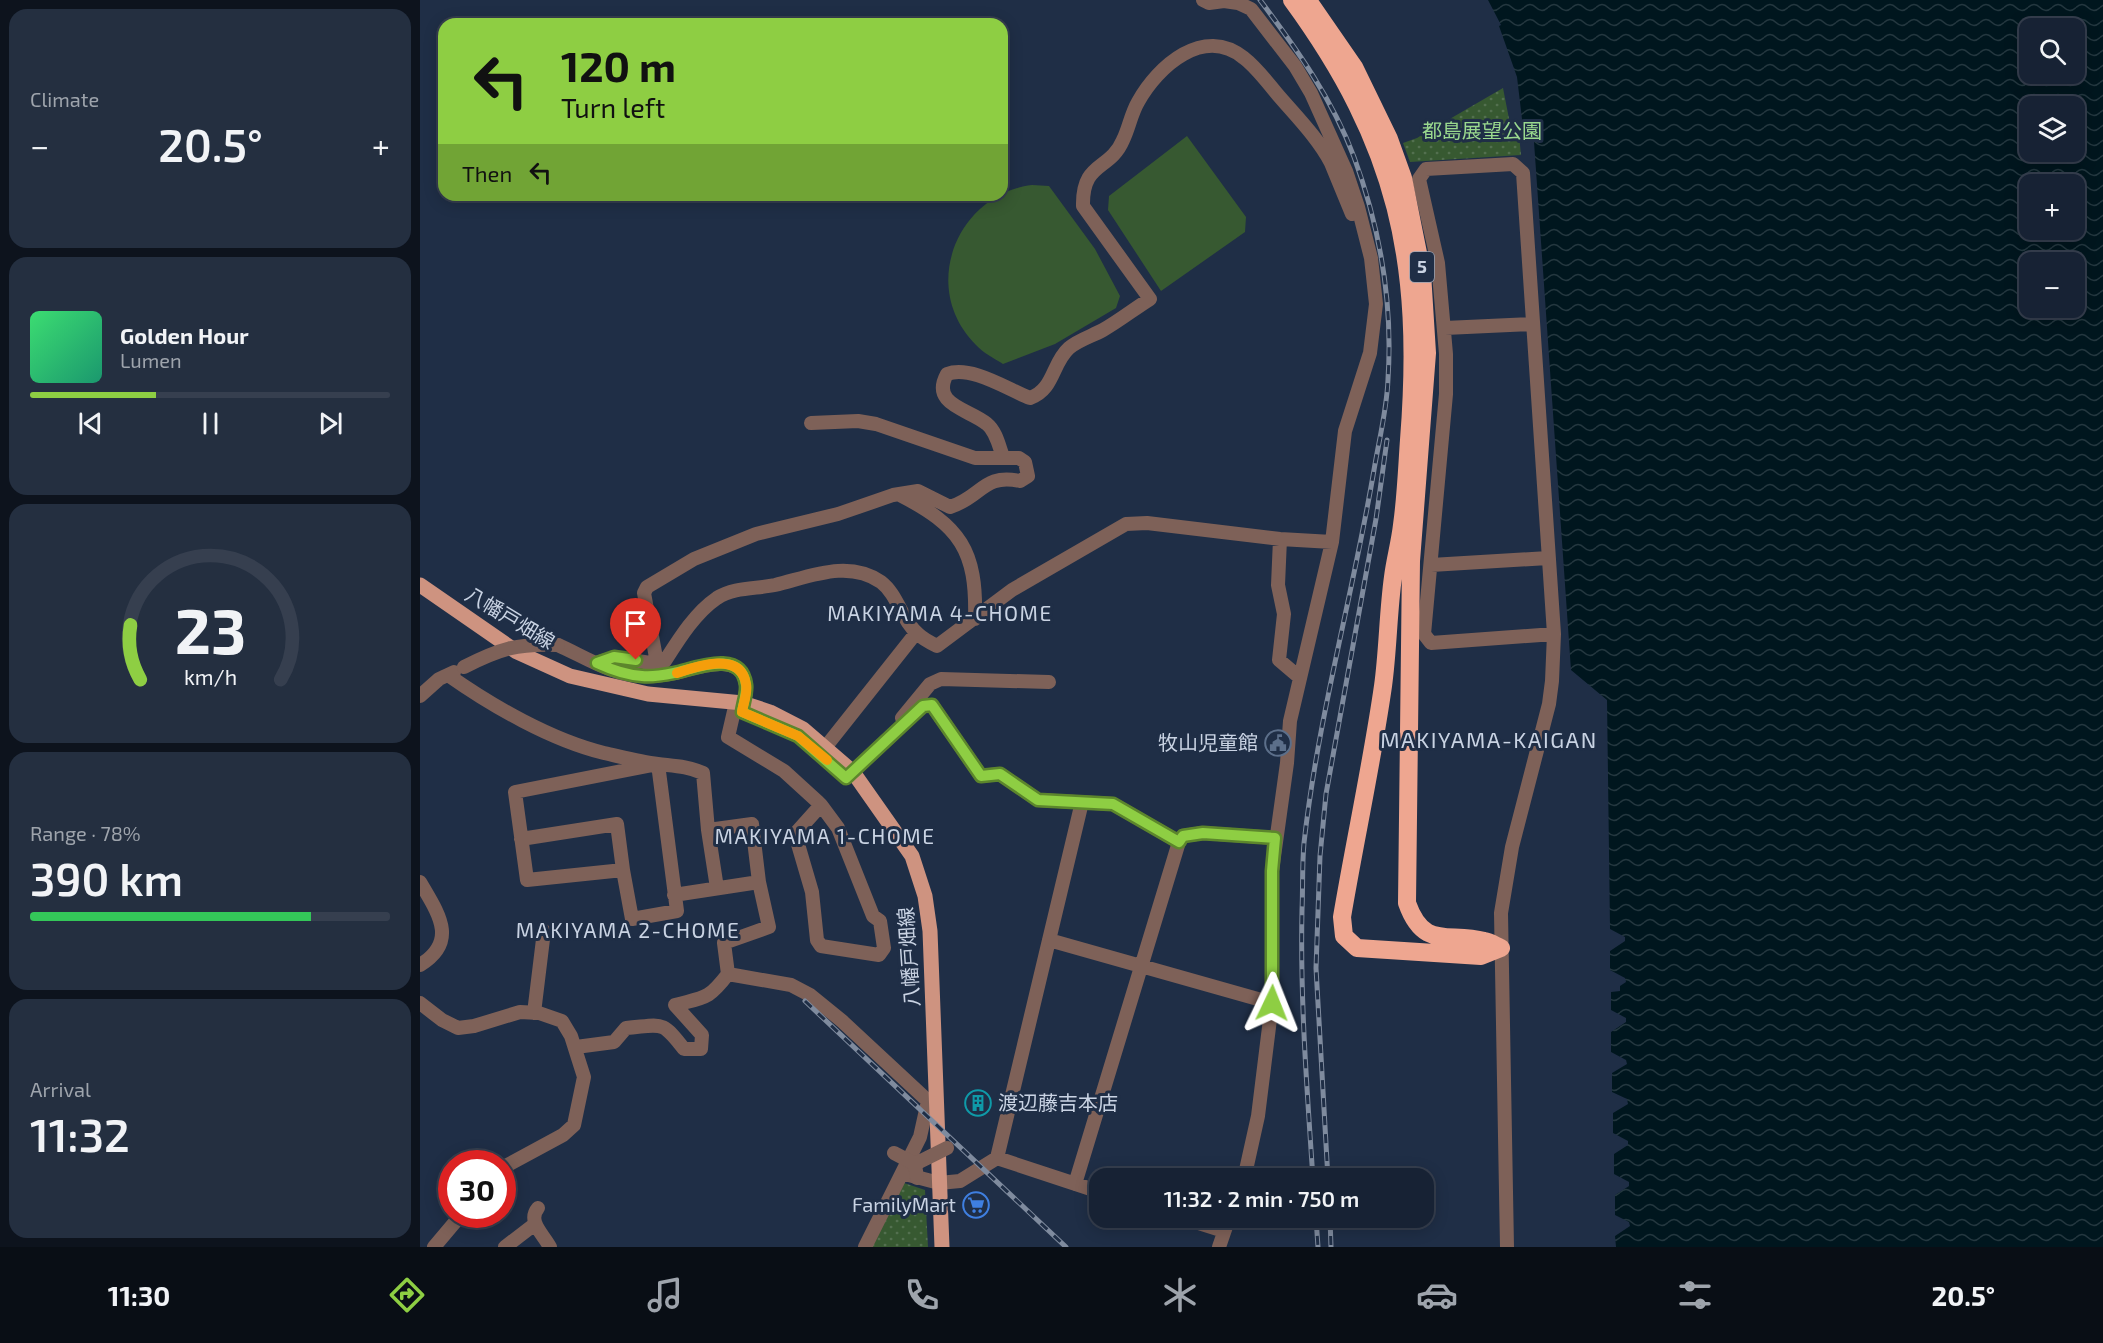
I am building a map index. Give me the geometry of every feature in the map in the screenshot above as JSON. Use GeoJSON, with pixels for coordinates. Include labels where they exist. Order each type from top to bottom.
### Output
{"type":"FeatureCollection","features":[{"type":"Feature","properties":{"kind":"highway","name":"5"},"geometry":{"type":"LineString","coordinates":[[1292,0],[1318,35],[1360,109],[1390,182],[1401,225],[1410,282],[1414,360],[1402,524],[1393,576],[1382,694],[1342,916],[1344,936],[1357,948],[1481,956],[1501,948]]}},
{"type":"Feature","properties":{"kind":"highway","name":"5"},"geometry":{"type":"LineString","coordinates":[[1307,0],[1354,67],[1373,103],[1403,178],[1422,273],[1427,353],[1411,561],[1407,903],[1415,921],[1430,933],[1450,939],[1483,940],[1501,948]]}},
{"type":"Feature","properties":{"kind":"main road","name":"八幡戸畑線"},"geometry":{"type":"LineString","coordinates":[[420,585],[517,652],[570,676],[648,694],[740,709],[798,736],[823,751],[849,775],[912,856],[925,896],[930,931],[925,1176],[933,1247]]}},
{"type":"Feature","properties":{"kind":"main road","name":"八幡戸畑線"},"geometry":{"type":"LineString","coordinates":[[420,595],[513,660],[567,685],[648,703],[740,709]]}},
{"type":"Feature","properties":{"kind":"main road","name":"八幡戸畑線"},"geometry":{"type":"LineString","coordinates":[[849,775],[903,859],[915,896],[921,930],[928,1101],[925,1176],[942,1247]]}},
{"type":"Feature","properties":{"kind":"street"},"geometry":{"type":"LineString","coordinates":[[1203,0],[1209,3],[1224,1],[1238,3],[1251,9],[1295,66],[1325,121],[1346,171],[1371,258],[1376,304],[1374,328],[1364,376],[1345,432],[1332,542],[1290,721],[1287,763],[1272,871],[1272,1003],[1258,1116],[1246,1168]]}},
{"type":"Feature","properties":{"kind":"street"},"geometry":{"type":"LineString","coordinates":[[1003,457],[987,424],[948,402],[942,394],[942,383],[946,374],[955,371],[967,372],[1030,398],[1038,396],[1045,390],[1060,359],[1070,347],[1105,329],[1150,299],[1083,206],[1082,194],[1085,181],[1095,169],[1116,153],[1138,102],[1147,88],[1167,63],[1180,55],[1208,46],[1220,46],[1243,57],[1253,66],[1312,136],[1330,162],[1371,258]]}},
{"type":"Feature","properties":{"kind":"street"},"geometry":{"type":"LineString","coordinates":[[1507,1247],[1501,913],[1506,880],[1548,704],[1552,681],[1554,634],[1523,173],[1513,164],[1426,169],[1421,173],[1420,187],[1438,263],[1445,328],[1446,394],[1425,634],[1431,643],[1554,634]]}},
{"type":"Feature","properties":{"kind":"street"},"geometry":{"type":"LineString","coordinates":[[1445,328],[1533,324]]}},
{"type":"Feature","properties":{"kind":"street"},"geometry":{"type":"LineString","coordinates":[[657,663],[644,593],[647,587],[694,559],[756,534],[838,514],[900,495],[918,491],[950,507],[965,503],[991,481],[1005,477],[1020,480],[1028,476],[1025,462],[1019,458],[975,458],[876,424],[811,423]]}},
{"type":"Feature","properties":{"kind":"street"},"geometry":{"type":"LineString","coordinates":[[900,495],[938,518],[964,546],[976,587],[975,619]]}},
{"type":"Feature","properties":{"kind":"street"},"geometry":{"type":"LineString","coordinates":[[597,663],[614,657],[657,663],[665,661],[686,628],[717,598],[731,592],[774,585],[814,573],[852,572],[881,583],[916,633],[938,646],[1012,590],[1126,524],[1148,523],[1280,539],[1332,542]]}},
{"type":"Feature","properties":{"kind":"street"},"geometry":{"type":"LineString","coordinates":[[1280,539],[1278,585],[1284,614],[1279,660],[1299,677]]}},
{"type":"Feature","properties":{"kind":"street"},"geometry":{"type":"LineString","coordinates":[[1431,565],[1548,558]]}},
{"type":"Feature","properties":{"kind":"street"},"geometry":{"type":"LineString","coordinates":[[823,751],[916,633]]}},
{"type":"Feature","properties":{"kind":"street"},"geometry":{"type":"LineString","coordinates":[[420,696],[448,675],[493,652],[514,646],[558,645],[618,672],[643,676],[674,674],[706,664],[723,663],[739,671],[746,683],[740,709],[728,737],[784,771],[820,805],[838,828],[873,916],[880,921],[884,948],[879,955],[821,946],[817,940],[812,892],[795,834],[820,805]]}},
{"type":"Feature","properties":{"kind":"street"},"geometry":{"type":"LineString","coordinates":[[448,675],[475,694],[539,728],[601,752],[658,764],[685,765],[703,773],[708,830],[717,888]]}},
{"type":"Feature","properties":{"kind":"street"},"geometry":{"type":"LineString","coordinates":[[895,730],[908,708],[930,684],[941,679],[1049,682]]}},
{"type":"Feature","properties":{"kind":"street"},"geometry":{"type":"LineString","coordinates":[[849,775],[923,706],[932,705],[981,776],[1000,774],[1038,800],[1113,804],[1179,842]]}},
{"type":"Feature","properties":{"kind":"street"},"geometry":{"type":"LineString","coordinates":[[623,870],[526,880],[515,792],[658,764]]}},
{"type":"Feature","properties":{"kind":"street"},"geometry":{"type":"LineString","coordinates":[[521,839],[617,824],[632,919],[677,911],[658,764]]}},
{"type":"Feature","properties":{"kind":"street"},"geometry":{"type":"LineString","coordinates":[[902,1173],[960,1181],[997,1158],[1082,802]]}},
{"type":"Feature","properties":{"kind":"street"},"geometry":{"type":"LineString","coordinates":[[576,1047],[614,1042],[626,1028],[661,1024],[668,1028],[684,1049],[701,1049],[702,1035],[675,1005],[710,996],[728,974],[724,943],[769,927],[759,882],[752,824],[708,830]]}},
{"type":"Feature","properties":{"kind":"street"},"geometry":{"type":"LineString","coordinates":[[1075,1184],[1179,842],[1183,836],[1203,833],[1275,838]]}},
{"type":"Feature","properties":{"kind":"street"},"geometry":{"type":"LineString","coordinates":[[420,882],[433,903],[443,939],[440,949],[420,965]]}},
{"type":"Feature","properties":{"kind":"street"},"geometry":{"type":"LineString","coordinates":[[674,895],[759,882]]}},
{"type":"Feature","properties":{"kind":"street"},"geometry":{"type":"LineString","coordinates":[[534,1013],[544,931]]}},
{"type":"Feature","properties":{"kind":"street"},"geometry":{"type":"LineString","coordinates":[[1049,940],[1272,1003]]}},
{"type":"Feature","properties":{"kind":"street"},"geometry":{"type":"LineString","coordinates":[[728,974],[791,985],[810,995],[842,1021],[928,1101],[921,1137],[865,1247]]}},
{"type":"Feature","properties":{"kind":"street"},"geometry":{"type":"LineString","coordinates":[[420,1003],[442,1020],[458,1028],[474,1026],[520,1012],[552,1016],[562,1021],[576,1047],[584,1077],[574,1125],[563,1135],[516,1165]]}},
{"type":"Feature","properties":{"kind":"street"},"geometry":{"type":"LineString","coordinates":[[925,1176],[946,1148]]}},
{"type":"Feature","properties":{"kind":"street"},"geometry":{"type":"LineString","coordinates":[[894,1153],[925,1176]]}},
{"type":"Feature","properties":{"kind":"street"},"geometry":{"type":"LineString","coordinates":[[997,1158],[1089,1188]]}},
{"type":"Feature","properties":{"kind":"street"},"geometry":{"type":"LineString","coordinates":[[538,1208],[534,1214],[535,1224],[550,1247]]}},
{"type":"Feature","properties":{"kind":"street"},"geometry":{"type":"LineString","coordinates":[[505,1247],[535,1224]]}},
{"type":"Feature","properties":{"kind":"street"},"geometry":{"type":"LineString","coordinates":[[434,1247],[450,1228]]}},
{"type":"Feature","properties":{"kind":"street"},"geometry":{"type":"LineString","coordinates":[[1219,1247],[1226,1228]]}},
{"type":"Feature","properties":{"kind":"green space","name":"都島展望公園"},"geometry":{"type":"Polygon","coordinates":[[[1503,88],[1511,129],[1519,135],[1521,155],[1410,162],[1403,143],[1417,138],[1503,88]]]}},
{"type":"Feature","properties":{"kind":"green space"},"geometry":{"type":"Polygon","coordinates":[[[1187,136],[1246,217],[1245,232],[1161,291],[1108,210],[1109,196],[1187,136]]]}},
{"type":"Feature","properties":{"kind":"green space"},"geometry":{"type":"Polygon","coordinates":[[[1032,185],[1049,186],[1095,249],[1120,296],[1116,308],[1055,344],[1003,364],[979,348],[959,322],[950,297],[949,271],[954,247],[966,224],[992,201],[1008,201],[1008,191],[1032,185]]]}},
{"type":"Feature","properties":{"kind":"green space"},"geometry":{"type":"Polygon","coordinates":[[[901,1182],[925,1190],[928,1247],[871,1247],[901,1182]]]}},
{"type":"Feature","properties":{"kind":"water"},"geometry":{"type":"Polygon","coordinates":[[[1488,0],[2103,0],[2103,1247],[1616,1247],[1615,1236],[1630,1226],[1629,1222],[1615,1215],[1615,1195],[1629,1186],[1629,1182],[1614,1174],[1614,1154],[1628,1145],[1628,1141],[1613,1133],[1613,1113],[1628,1104],[1627,1099],[1612,1092],[1612,1073],[1627,1064],[1626,1060],[1611,1052],[1611,1032],[1626,1022],[1626,1018],[1611,1010],[1611,992],[1620,991],[1620,986],[1626,982],[1625,978],[1610,970],[1610,951],[1625,941],[1625,937],[1610,929],[1607,700],[1571,670],[1534,142],[1524,136],[1517,77],[1499,26],[1501,25],[1488,0]]]}},
{"type":"Feature","properties":{"kind":"railway"},"geometry":{"type":"LineString","coordinates":[[1260,0],[1325,95],[1354,157],[1378,238],[1388,322],[1388,379],[1384,413],[1366,516],[1318,749],[1304,843],[1302,977],[1312,1168]]}},
{"type":"Feature","properties":{"kind":"railway"},"geometry":{"type":"LineString","coordinates":[[1327,1168],[1316,968],[1320,856],[1326,794],[1376,519],[1387,440]]}},
{"type":"Feature","properties":{"kind":"railway"},"geometry":{"type":"LineString","coordinates":[[805,1001],[1066,1247]]}},
{"type":"Feature","properties":{"kind":"railway"},"geometry":{"type":"LineString","coordinates":[[1317,1228],[1318,1247]]}},
{"type":"Feature","properties":{"kind":"railway"},"geometry":{"type":"LineString","coordinates":[[1330,1228],[1331,1247]]}},
{"type":"Feature","properties":{"kind":"slow traffic"},"geometry":{"type":"LineString","coordinates":[[677,673],[706,664],[723,663],[739,671],[746,683],[742,712],[798,736],[827,760]]}},
{"type":"Feature","properties":{"kind":"place","name":"牧山児童館"},"geometry":{"type":"Point","coordinates":[1278,743]}},
{"type":"Feature","properties":{"kind":"place","name":"渡辺藤吉本店"},"geometry":{"type":"Point","coordinates":[978,1103]}},
{"type":"Feature","properties":{"kind":"place","name":"FamilyMart"},"geometry":{"type":"Point","coordinates":[976,1205]}},
{"type":"Feature","properties":{"kind":"district","name":"MAKIYAMA 4-CHOME"},"geometry":{"type":"Point","coordinates":[940,614]}},
{"type":"Feature","properties":{"kind":"district","name":"MAKIYAMA-KAIGAN"},"geometry":{"type":"Point","coordinates":[1489,740]}},
{"type":"Feature","properties":{"kind":"district","name":"MAKIYAMA 1-CHOME"},"geometry":{"type":"Point","coordinates":[825,837]}},
{"type":"Feature","properties":{"kind":"district","name":"MAKIYAMA 2-CHOME"},"geometry":{"type":"Point","coordinates":[628,931]}},
{"type":"Feature","properties":{"kind":"route"},"geometry":{"type":"LineString","coordinates":[[636,660],[614,657],[597,663],[618,672],[643,676],[674,674],[706,664],[723,663],[739,671],[746,683],[742,712],[798,736],[846,778],[923,706],[932,705],[981,776],[1000,774],[1038,800],[1113,804],[1179,842],[1183,836],[1203,833],[1275,838],[1272,871],[1272,1003]]}}]}
